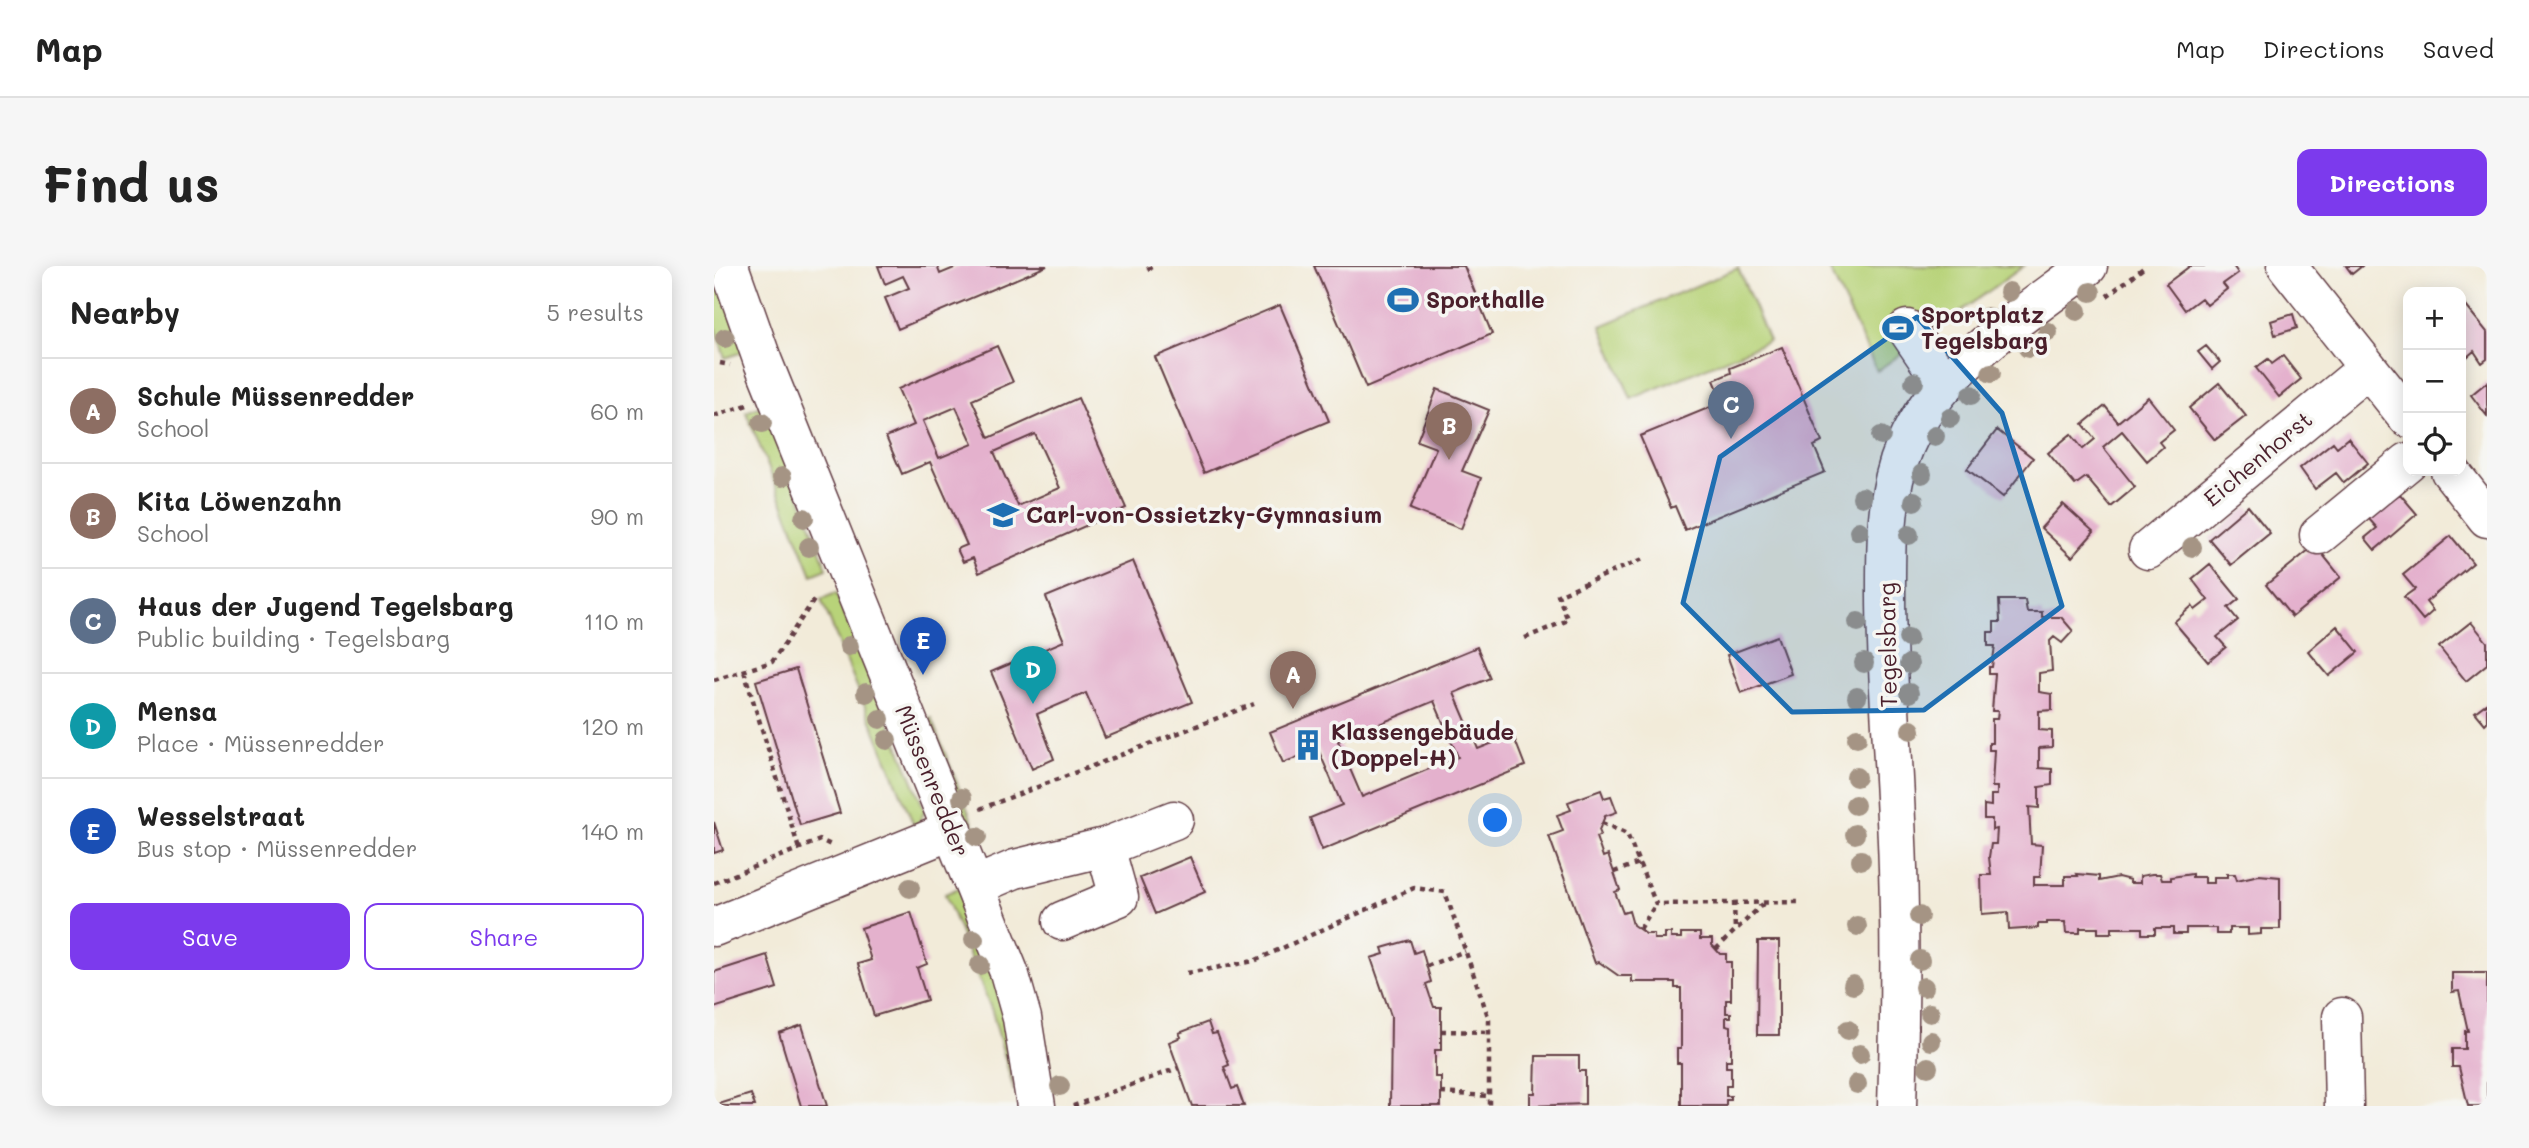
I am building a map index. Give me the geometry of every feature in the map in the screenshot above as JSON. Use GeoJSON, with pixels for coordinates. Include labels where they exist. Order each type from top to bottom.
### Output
{"type":"FeatureCollection","features":[{"type":"Feature","properties":{"kind":"street","name":"Müssenredder"},"geometry":{"type":"LineString","coordinates":[[729,266],[762,362],[967,820],[975,886],[1017,995],[1036,1106]]}},
{"type":"Feature","properties":{"kind":"street"},"geometry":{"type":"LineString","coordinates":[[2287,266],[2404,413]]}},
{"type":"Feature","properties":{"kind":"street","name":"Tegelsbarg"},"geometry":{"type":"LineString","coordinates":[[1897,1106],[1898,903],[1896,819],[1886,668],[1886,522],[1904,447],[1922,415],[1945,385],[1973,356],[2095,282]]}},
{"type":"Feature","properties":{"kind":"street"},"geometry":{"type":"LineString","coordinates":[[1907,329],[1945,385]]}},
{"type":"Feature","properties":{"kind":"street","name":"Eichenhorst"},"geometry":{"type":"LineString","coordinates":[[2148,550],[2368,368]]}},
{"type":"Feature","properties":{"kind":"street"},"geometry":{"type":"LineString","coordinates":[[2319,535],[2403,466]]}},
{"type":"Feature","properties":{"kind":"street"},"geometry":{"type":"LineString","coordinates":[[2454,476],[2487,518]]}},
{"type":"Feature","properties":{"kind":"street"},"geometry":{"type":"LineString","coordinates":[[714,927],[967,820]]}},
{"type":"Feature","properties":{"kind":"street"},"geometry":{"type":"LineString","coordinates":[[975,886],[1058,856],[1105,847],[1174,820]]}},
{"type":"Feature","properties":{"kind":"street"},"geometry":{"type":"LineString","coordinates":[[1062,921],[1119,897],[1105,847]]}},
{"type":"Feature","properties":{"kind":"street"},"geometry":{"type":"LineString","coordinates":[[2342,1017],[2344,1106]]}},
{"type":"Feature","properties":{"kind":"path"},"geometry":{"type":"LineString","coordinates":[[1147,270],[1155,266]]}},
{"type":"Feature","properties":{"kind":"path"},"geometry":{"type":"LineString","coordinates":[[2095,282],[2146,266]]}},
{"type":"Feature","properties":{"kind":"path"},"geometry":{"type":"LineString","coordinates":[[1525,638],[1568,620],[1558,595],[1643,559]]}},
{"type":"Feature","properties":{"kind":"path"},"geometry":{"type":"LineString","coordinates":[[714,680],[772,662],[814,600]]}},
{"type":"Feature","properties":{"kind":"path"},"geometry":{"type":"LineString","coordinates":[[744,671],[799,849]]}},
{"type":"Feature","properties":{"kind":"path"},"geometry":{"type":"LineString","coordinates":[[967,820],[1254,704]]}},
{"type":"Feature","properties":{"kind":"path"},"geometry":{"type":"LineString","coordinates":[[1602,823],[1627,834],[1656,904]]}},
{"type":"Feature","properties":{"kind":"path"},"geometry":{"type":"LineString","coordinates":[[1614,872],[1639,863]]}},
{"type":"Feature","properties":{"kind":"path"},"geometry":{"type":"LineString","coordinates":[[1187,973],[1254,961],[1414,888],[1445,892],[1489,1019],[1489,1106]]}},
{"type":"Feature","properties":{"kind":"path"},"geometry":{"type":"LineString","coordinates":[[1734,902],[1735,931]]}},
{"type":"Feature","properties":{"kind":"path"},"geometry":{"type":"LineString","coordinates":[[1716,949],[1765,902]]}},
{"type":"Feature","properties":{"kind":"path"},"geometry":{"type":"LineString","coordinates":[[1656,904],[1799,902]]}},
{"type":"Feature","properties":{"kind":"path"},"geometry":{"type":"LineString","coordinates":[[1640,929],[1656,904]]}},
{"type":"Feature","properties":{"kind":"path"},"geometry":{"type":"LineString","coordinates":[[1427,966],[1465,951]]}},
{"type":"Feature","properties":{"kind":"path"},"geometry":{"type":"LineString","coordinates":[[1441,1031],[1489,1032]]}},
{"type":"Feature","properties":{"kind":"path"},"geometry":{"type":"LineString","coordinates":[[1073,1106],[1178,1068]]}},
{"type":"Feature","properties":{"kind":"path"},"geometry":{"type":"LineString","coordinates":[[1441,1093],[1489,1096]]}},
{"type":"Feature","properties":{"kind":"highlighted area"},"geometry":{"type":"Polygon","coordinates":[[[1917,317],[2002,413],[2062,606],[1924,710],[1792,712],[1683,603],[1720,457],[1917,317]]]}},
{"type":"Feature","properties":{"kind":"green space"},"geometry":{"type":"Polygon","coordinates":[[[714,266],[746,351],[725,358],[714,324],[714,266]]]}},
{"type":"Feature","properties":{"kind":"green space","name":"Sportplatz Tegelsbarg"},"geometry":{"type":"Polygon","coordinates":[[[1828,266],[2024,266],[1877,371],[1828,266]]]}},
{"type":"Feature","properties":{"kind":"green space"},"geometry":{"type":"Polygon","coordinates":[[[1738,268],[1769,341],[1631,399],[1601,326],[1738,268]]]}},
{"type":"Feature","properties":{"kind":"green space"},"geometry":{"type":"Polygon","coordinates":[[[766,404],[827,569],[812,575],[746,412],[766,404]]]}},
{"type":"Feature","properties":{"kind":"green space"},"geometry":{"type":"Polygon","coordinates":[[[836,593],[925,811],[915,828],[821,599],[836,593]]]}},
{"type":"Feature","properties":{"kind":"green space"},"geometry":{"type":"Polygon","coordinates":[[[931,718],[984,851],[976,854],[922,722],[931,718]]]}},
{"type":"Feature","properties":{"kind":"green space"},"geometry":{"type":"Polygon","coordinates":[[[963,886],[1004,996],[1014,1091],[992,1011],[945,894],[963,886]]]}},
{"type":"Feature","properties":{"kind":"building"},"geometry":{"type":"Polygon","coordinates":[[[878,266],[937,266],[940,274],[959,266],[1047,266],[898,329],[885,298],[909,288],[903,276],[885,284],[878,266]]]}},
{"type":"Feature","properties":{"kind":"building","name":"Sporthalle"},"geometry":{"type":"Polygon","coordinates":[[[1314,266],[1464,266],[1492,334],[1366,388],[1314,266]]]}},
{"type":"Feature","properties":{"kind":"building"},"geometry":{"type":"Polygon","coordinates":[[[2190,266],[2233,266],[2238,273],[2223,284],[2227,289],[2207,305],[2201,298],[2185,310],[2166,284],[2190,266]]]}},
{"type":"Feature","properties":{"kind":"building"},"geometry":{"type":"Polygon","coordinates":[[[2346,266],[2362,266],[2352,274],[2346,266]]]}},
{"type":"Feature","properties":{"kind":"building"},"geometry":{"type":"Polygon","coordinates":[[[1280,305],[1329,421],[1204,473],[1155,357],[1280,305]]]}},
{"type":"Feature","properties":{"kind":"building"},"geometry":{"type":"Polygon","coordinates":[[[2466,306],[2487,332],[2487,359],[2482,363],[2474,351],[2466,358],[2466,306]]]}},
{"type":"Feature","properties":{"kind":"building"},"geometry":{"type":"Polygon","coordinates":[[[2293,314],[2297,328],[2275,335],[2271,321],[2293,314]]]}},
{"type":"Feature","properties":{"kind":"building"},"geometry":{"type":"Polygon","coordinates":[[[997,346],[1013,382],[972,400],[989,438],[1078,398],[1126,508],[979,573],[973,558],[963,562],[957,549],[967,545],[930,462],[902,474],[886,437],[914,425],[898,389],[997,346]],[[956,407],[923,421],[939,458],[973,444],[956,407]],[[1035,434],[994,452],[1018,506],[1060,488],[1035,434]]]}},
{"type":"Feature","properties":{"kind":"building"},"geometry":{"type":"Polygon","coordinates":[[[2206,346],[2220,362],[2212,369],[2198,352],[2206,346]]]}},
{"type":"Feature","properties":{"kind":"building"},"geometry":{"type":"Polygon","coordinates":[[[1782,347],[1822,442],[1814,446],[1825,472],[1685,530],[1675,506],[1671,508],[1640,436],[1723,402],[1714,380],[1731,373],[1730,368],[1782,347]]]}},
{"type":"Feature","properties":{"kind":"building"},"geometry":{"type":"Polygon","coordinates":[[[2283,356],[2301,379],[2279,397],[2256,368],[2268,359],[2272,364],[2283,356]]]}},
{"type":"Feature","properties":{"kind":"building"},"geometry":{"type":"Polygon","coordinates":[[[2487,382],[2487,416],[2471,395],[2487,382]]]}},
{"type":"Feature","properties":{"kind":"building"},"geometry":{"type":"Polygon","coordinates":[[[2219,383],[2246,416],[2215,440],[2189,408],[2219,383]]]}},
{"type":"Feature","properties":{"kind":"building"},"geometry":{"type":"Polygon","coordinates":[[[1437,389],[1489,410],[1462,471],[1481,478],[1461,529],[1410,509],[1436,448],[1417,441],[1437,389]]]}},
{"type":"Feature","properties":{"kind":"building"},"geometry":{"type":"Polygon","coordinates":[[[2148,397],[2174,430],[2159,442],[2163,447],[2147,461],[2122,431],[2103,447],[2135,487],[2111,507],[2086,477],[2075,485],[2048,453],[2071,434],[2083,449],[2095,439],[2083,424],[2105,406],[2118,422],[2148,397]]]}},
{"type":"Feature","properties":{"kind":"building"},"geometry":{"type":"Polygon","coordinates":[[[1997,430],[2033,458],[2003,497],[1967,469],[1997,430]]]}},
{"type":"Feature","properties":{"kind":"building"},"geometry":{"type":"Polygon","coordinates":[[[2348,438],[2368,463],[2344,483],[2336,473],[2315,489],[2300,468],[2333,442],[2337,447],[2348,438]]]}},
{"type":"Feature","properties":{"kind":"building"},"geometry":{"type":"Polygon","coordinates":[[[2387,487],[2396,497],[2400,494],[2417,514],[2375,550],[2365,538],[2377,528],[2361,510],[2387,487]]]}},
{"type":"Feature","properties":{"kind":"building"},"geometry":{"type":"Polygon","coordinates":[[[2063,504],[2094,532],[2072,557],[2041,528],[2063,504]]]}},
{"type":"Feature","properties":{"kind":"building"},"geometry":{"type":"Polygon","coordinates":[[[2248,506],[2270,533],[2231,565],[2209,539],[2248,506]]]}},
{"type":"Feature","properties":{"kind":"building"},"geometry":{"type":"Polygon","coordinates":[[[2451,536],[2473,563],[2426,602],[2433,611],[2423,620],[2404,597],[2415,589],[2403,575],[2451,536]]]}},
{"type":"Feature","properties":{"kind":"building"},"geometry":{"type":"Polygon","coordinates":[[[2315,545],[2341,577],[2292,617],[2266,585],[2315,545]]]}},
{"type":"Feature","properties":{"kind":"building"},"geometry":{"type":"Polygon","coordinates":[[[1133,561],[1192,702],[1105,738],[1086,693],[1037,714],[1054,759],[1032,769],[991,672],[1064,641],[1046,597],[1133,561]]]}},
{"type":"Feature","properties":{"kind":"building"},"geometry":{"type":"Polygon","coordinates":[[[2210,564],[2239,599],[2228,608],[2238,620],[2217,637],[2226,647],[2208,662],[2174,622],[2192,606],[2195,610],[2208,600],[2192,579],[2210,564]]]}},
{"type":"Feature","properties":{"kind":"building"},"geometry":{"type":"Polygon","coordinates":[[[1999,600],[2025,600],[2027,612],[2042,612],[2042,617],[2061,617],[2073,631],[2062,643],[2054,637],[2050,641],[2052,671],[2039,673],[2039,692],[2052,694],[2052,710],[2039,711],[2039,730],[2052,731],[2052,747],[2039,748],[2039,768],[2052,769],[2052,785],[2039,787],[2039,808],[2029,807],[2031,844],[2042,845],[2040,877],[2034,877],[2034,885],[2065,885],[2065,876],[2078,876],[2077,874],[2099,876],[2099,881],[2118,877],[2130,880],[2130,883],[2140,883],[2140,876],[2152,874],[2160,874],[2162,880],[2171,880],[2171,877],[2192,874],[2192,877],[2205,877],[2205,883],[2214,883],[2214,877],[2227,877],[2227,874],[2235,874],[2237,880],[2259,875],[2280,877],[2280,929],[2261,929],[2261,934],[2248,935],[2248,928],[2229,928],[2229,934],[2216,934],[2216,928],[2186,928],[2186,934],[2173,934],[2173,928],[2155,928],[2155,934],[2142,934],[2142,928],[2112,928],[2112,933],[2098,933],[2098,928],[2080,928],[2080,933],[2066,933],[2065,922],[2047,922],[2038,924],[2038,928],[2009,930],[2008,912],[1982,914],[1981,875],[1991,875],[1989,857],[1991,844],[1996,844],[1997,829],[1992,830],[1992,819],[1984,819],[1984,805],[1991,806],[1991,795],[1997,795],[1997,787],[1992,787],[1994,750],[1989,750],[1989,743],[1992,743],[1992,719],[1997,719],[1998,711],[1992,711],[1995,674],[1989,674],[1995,646],[1988,646],[1988,632],[1994,632],[1994,622],[2000,622],[1999,600]]]}},
{"type":"Feature","properties":{"kind":"building"},"geometry":{"type":"Polygon","coordinates":[[[2471,622],[2487,642],[2487,664],[2466,681],[2439,647],[2471,622]]]}},
{"type":"Feature","properties":{"kind":"building"},"geometry":{"type":"Polygon","coordinates":[[[2337,626],[2358,652],[2329,676],[2308,651],[2337,626]]]}},
{"type":"Feature","properties":{"kind":"building"},"geometry":{"type":"Polygon","coordinates":[[[1777,636],[1791,674],[1741,693],[1727,655],[1777,636]]]}},
{"type":"Feature","properties":{"kind":"building","name":"Klassengebäude (Doppel-H)"},"geometry":{"type":"Polygon","coordinates":[[[1477,647],[1490,678],[1454,693],[1478,749],[1513,735],[1525,766],[1322,850],[1310,818],[1342,805],[1318,749],[1283,763],[1270,732],[1477,647]],[[1434,701],[1338,741],[1362,797],[1458,757],[1434,701]]]}},
{"type":"Feature","properties":{"kind":"building"},"geometry":{"type":"Polygon","coordinates":[[[796,669],[840,813],[800,825],[756,681],[796,669]]]}},
{"type":"Feature","properties":{"kind":"building"},"geometry":{"type":"Polygon","coordinates":[[[2487,703],[2487,722],[2485,724],[2475,712],[2487,703]]]}},
{"type":"Feature","properties":{"kind":"building"},"geometry":{"type":"Polygon","coordinates":[[[1601,790],[1604,798],[1611,796],[1617,812],[1605,816],[1599,830],[1601,835],[1596,837],[1603,857],[1608,855],[1620,890],[1615,892],[1623,913],[1629,911],[1633,925],[1646,934],[1654,934],[1654,939],[1665,939],[1665,933],[1671,933],[1671,938],[1681,938],[1681,933],[1700,933],[1700,939],[1712,939],[1712,945],[1720,954],[1726,954],[1726,962],[1731,962],[1731,1000],[1726,1000],[1726,1013],[1731,1013],[1731,1017],[1726,1017],[1726,1025],[1731,1026],[1731,1060],[1726,1060],[1726,1067],[1731,1067],[1731,1086],[1726,1086],[1726,1096],[1731,1096],[1731,1100],[1726,1100],[1726,1106],[1681,1106],[1681,1063],[1677,1063],[1677,1049],[1681,1049],[1681,988],[1675,988],[1675,982],[1632,982],[1632,976],[1619,976],[1599,962],[1595,963],[1549,836],[1563,831],[1557,815],[1571,810],[1568,802],[1601,790]]]}},
{"type":"Feature","properties":{"kind":"building"},"geometry":{"type":"Polygon","coordinates":[[[714,822],[723,850],[714,853],[714,822]]]}},
{"type":"Feature","properties":{"kind":"building"},"geometry":{"type":"Polygon","coordinates":[[[1190,857],[1205,892],[1155,914],[1140,878],[1190,857]]]}},
{"type":"Feature","properties":{"kind":"building"},"geometry":{"type":"Polygon","coordinates":[[[911,912],[927,964],[917,968],[927,1000],[874,1016],[858,964],[871,960],[861,928],[911,912]]]}},
{"type":"Feature","properties":{"kind":"building"},"geometry":{"type":"Polygon","coordinates":[[[1410,940],[1414,953],[1422,950],[1431,982],[1426,984],[1434,1007],[1441,1007],[1441,1050],[1435,1050],[1435,1077],[1441,1077],[1441,1106],[1390,1106],[1391,1016],[1371,958],[1384,954],[1382,948],[1410,940]]]}},
{"type":"Feature","properties":{"kind":"building"},"geometry":{"type":"Polygon","coordinates":[[[1758,941],[1779,941],[1779,1035],[1757,1035],[1758,941]]]}},
{"type":"Feature","properties":{"kind":"building"},"geometry":{"type":"Polygon","coordinates":[[[767,955],[777,988],[714,1008],[714,972],[767,955]]]}},
{"type":"Feature","properties":{"kind":"building"},"geometry":{"type":"Polygon","coordinates":[[[2452,973],[2487,973],[2487,1106],[2468,1106],[2459,1067],[2452,1067],[2452,1049],[2465,1049],[2465,1031],[2468,1031],[2459,991],[2452,992],[2452,973]]]}},
{"type":"Feature","properties":{"kind":"building"},"geometry":{"type":"Polygon","coordinates":[[[1208,1022],[1212,1034],[1217,1033],[1229,1065],[1224,1067],[1232,1089],[1237,1087],[1244,1106],[1192,1106],[1169,1042],[1181,1037],[1179,1033],[1208,1022]]]}},
{"type":"Feature","properties":{"kind":"building"},"geometry":{"type":"Polygon","coordinates":[[[802,1025],[827,1106],[801,1106],[779,1033],[802,1025]]]}},
{"type":"Feature","properties":{"kind":"building"},"geometry":{"type":"Polygon","coordinates":[[[1536,1056],[1579,1056],[1579,1071],[1585,1071],[1585,1104],[1530,1106],[1530,1093],[1535,1093],[1536,1056]]]}},
{"type":"Feature","properties":{"kind":"building"},"geometry":{"type":"Polygon","coordinates":[[[751,1094],[755,1106],[716,1106],[716,1105],[751,1094]]]}},
{"type":"Feature","properties":{"kind":"place","name":"Sporthalle"},"geometry":{"type":"Point","coordinates":[1403,300]}},
{"type":"Feature","properties":{"kind":"place","name":"Sportplatz Tegelsbarg"},"geometry":{"type":"Point","coordinates":[1898,328]}},
{"type":"Feature","properties":{"kind":"place","name":"Haus der Jugend Tegelsbarg"},"geometry":{"type":"Point","coordinates":[1731,439]}},
{"type":"Feature","properties":{"kind":"place","name":"Kita Löwenzahn"},"geometry":{"type":"Point","coordinates":[1449,460]}},
{"type":"Feature","properties":{"kind":"place","name":"Carl-von-Ossietzky-Gymnasium"},"geometry":{"type":"Point","coordinates":[1003,515]}},
{"type":"Feature","properties":{"kind":"place","name":"Wesselstraat"},"geometry":{"type":"Point","coordinates":[923,675]}},
{"type":"Feature","properties":{"kind":"place","name":"Mensa"},"geometry":{"type":"Point","coordinates":[1033,704]}},
{"type":"Feature","properties":{"kind":"place","name":"Schule Müssenredder"},"geometry":{"type":"Point","coordinates":[1293,709]}},
{"type":"Feature","properties":{"kind":"place","name":"Klassengebäude (Doppel-H)"},"geometry":{"type":"Point","coordinates":[1308,745]}}]}
